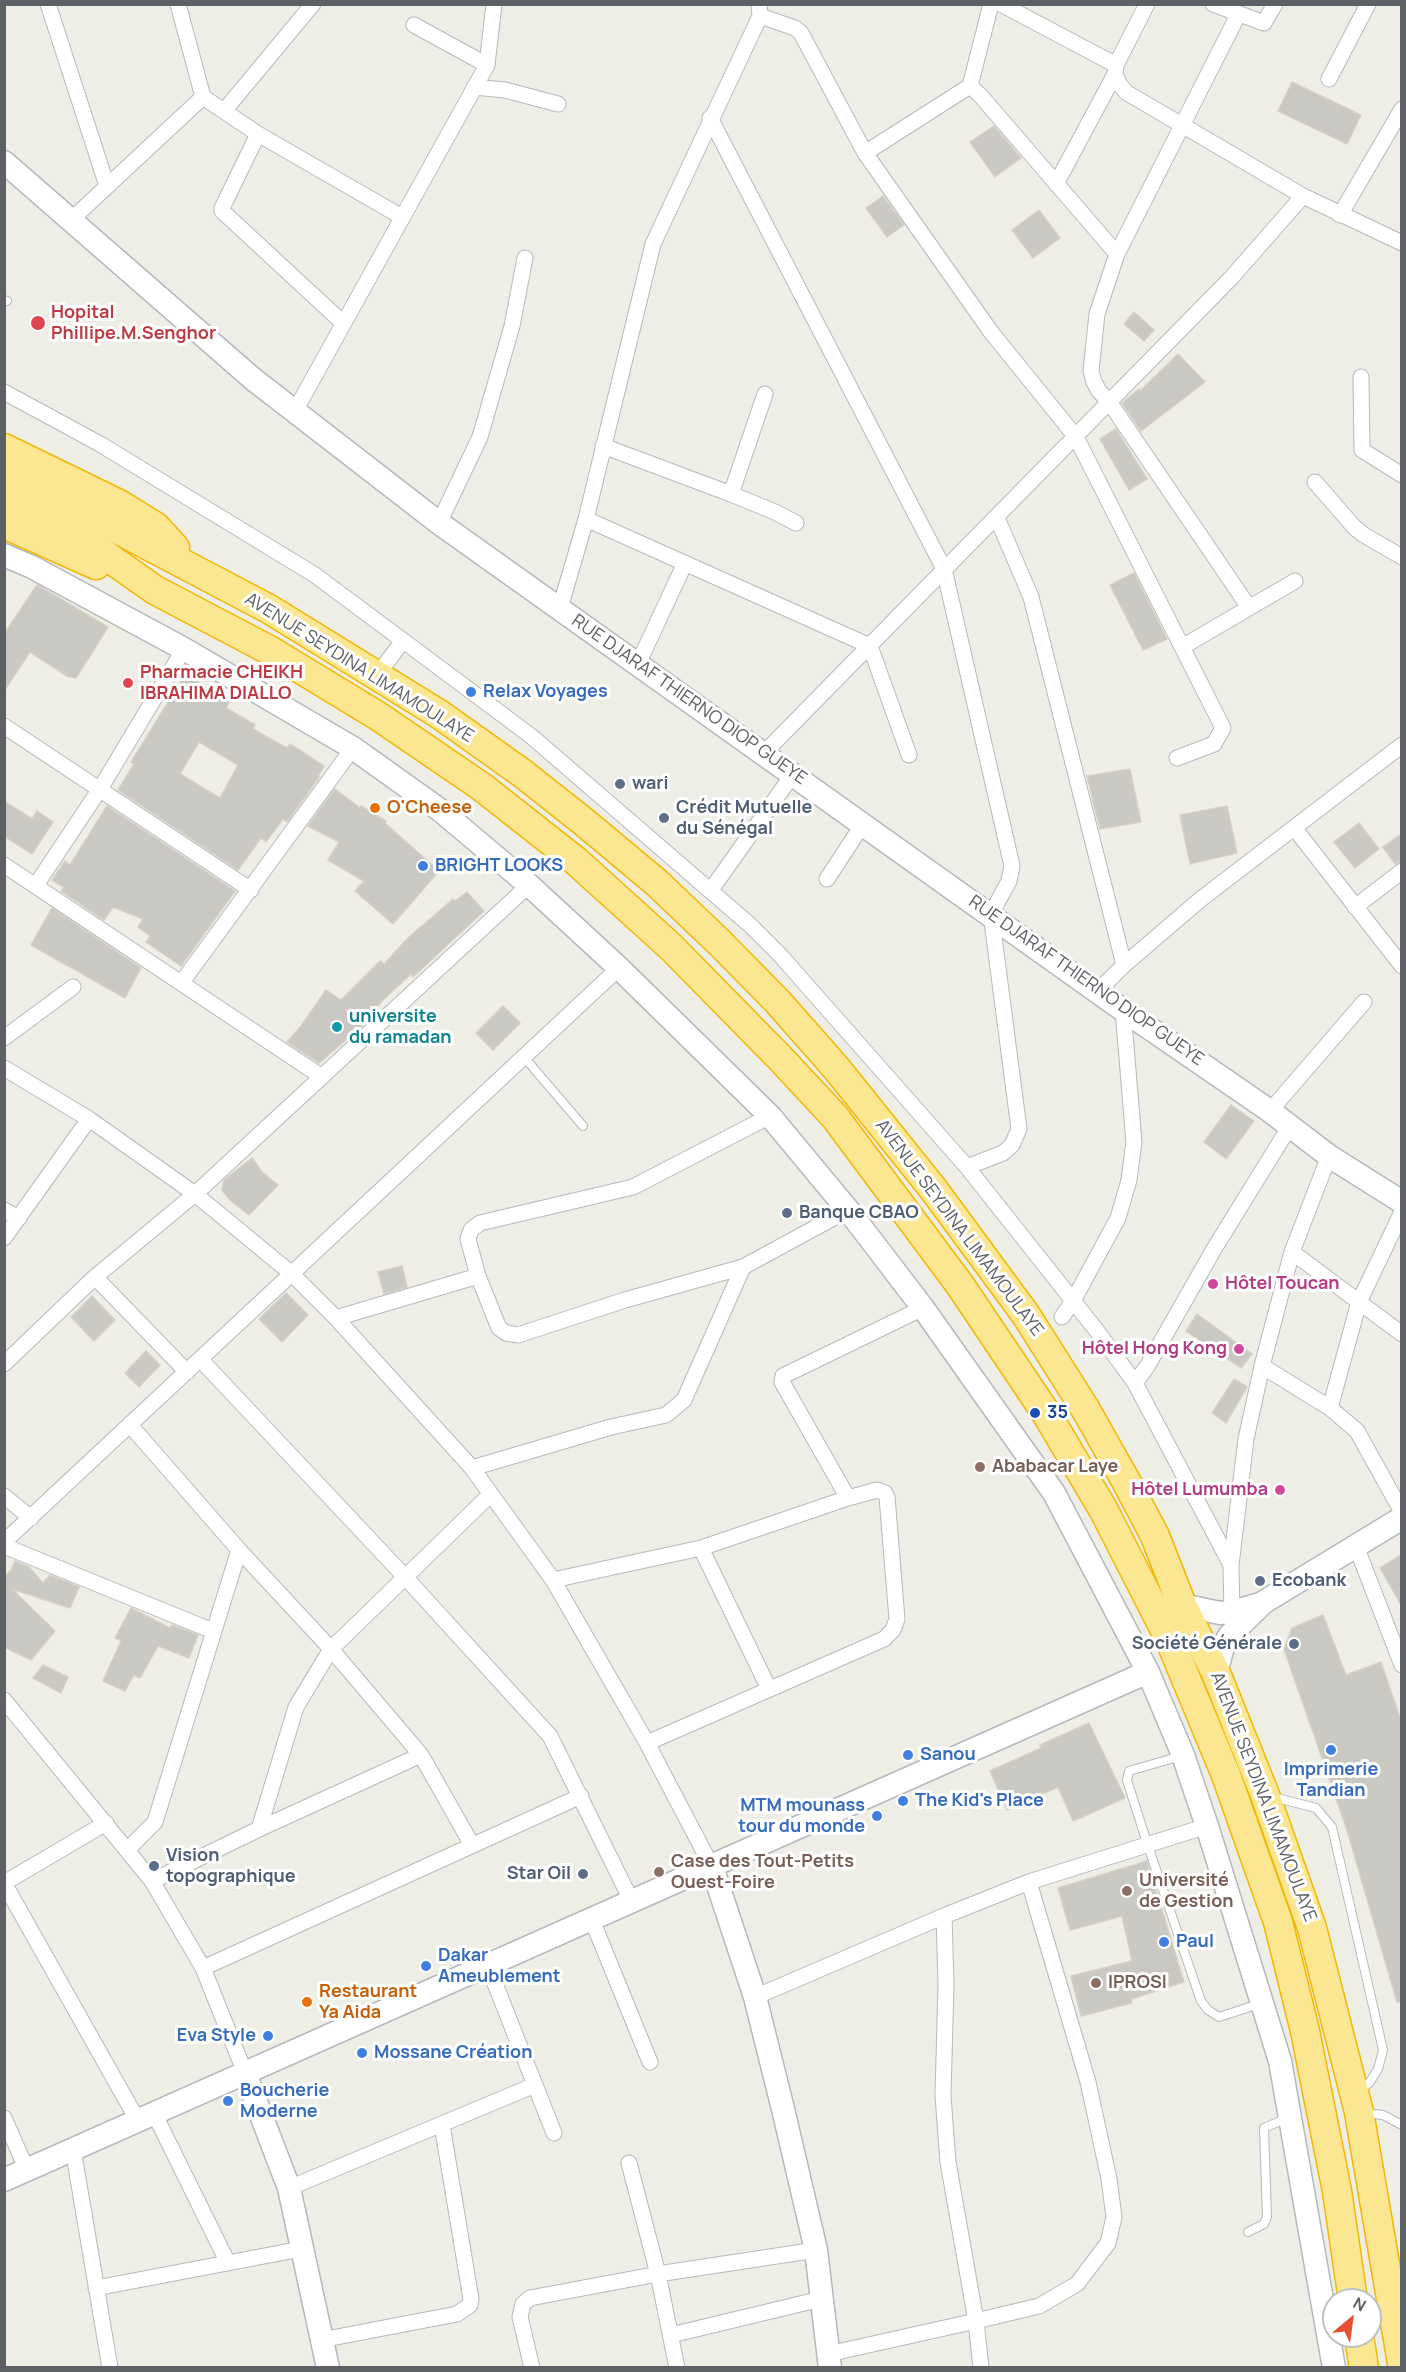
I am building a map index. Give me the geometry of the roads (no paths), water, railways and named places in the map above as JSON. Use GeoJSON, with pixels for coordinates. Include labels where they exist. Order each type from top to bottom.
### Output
{"type":"FeatureCollection","features":[{"type":"Feature","properties":{"kind":"highway"},"geometry":{"type":"LineString","coordinates":[[4,448],[119,504],[156,527],[192,567]]}},
{"type":"Feature","properties":{"kind":"highway","name":"AVENUE SEYDINA LIMAMOULAYE"},"geometry":{"type":"LineString","coordinates":[[4,474],[192,567],[269,609],[439,714],[522,773],[657,883],[728,951],[837,1069],[934,1190],[1026,1315],[1086,1410],[1126,1481],[1155,1536],[1182,1605],[1216,1673],[1265,1795],[1312,1928],[1357,2104],[1390,2264],[1401,2363]]}},
{"type":"Feature","properties":{"kind":"highway","name":"AVENUE SEYDINA LIMAMOULAYE"},"geometry":{"type":"LineString","coordinates":[[4,498],[81,538],[155,590],[271,651],[378,716],[482,787],[576,861],[671,947],[835,1117],[960,1285],[1046,1413],[1103,1509],[1169,1638],[1226,1775],[1278,1922],[1300,2009],[1337,2191],[1351,2288]]}},
{"type":"Feature","properties":{"kind":"highway"},"geometry":{"type":"LineString","coordinates":[[4,524],[155,590]]}},
{"type":"Feature","properties":{"kind":"highway"},"geometry":{"type":"LineString","coordinates":[[1361,2348],[1364,2367]]}},
{"type":"Feature","properties":{"kind":"street"},"geometry":{"type":"LineString","coordinates":[[48,4],[107,186]]}},
{"type":"Feature","properties":{"kind":"street"},"geometry":{"type":"LineString","coordinates":[[178,4],[203,97],[258,134],[402,217]]}},
{"type":"Feature","properties":{"kind":"street"},"geometry":{"type":"LineString","coordinates":[[224,111],[313,4]]}},
{"type":"Feature","properties":{"kind":"street"},"geometry":{"type":"LineString","coordinates":[[295,411],[487,65],[494,4]]}},
{"type":"Feature","properties":{"kind":"street"},"geometry":{"type":"LineString","coordinates":[[865,153],[970,86],[991,4]]}},
{"type":"Feature","properties":{"kind":"street"},"geometry":{"type":"LineString","coordinates":[[1001,4],[1116,70],[1127,93],[1182,126],[1303,196],[1401,243]]}},
{"type":"Feature","properties":{"kind":"street"},"geometry":{"type":"LineString","coordinates":[[1056,184],[1116,70],[1147,4]]}},
{"type":"Feature","properties":{"kind":"street"},"geometry":{"type":"LineString","coordinates":[[1214,4],[1264,23],[1275,4]]}},
{"type":"Feature","properties":{"kind":"street"},"geometry":{"type":"LineString","coordinates":[[1329,79],[1368,4]]}},
{"type":"Feature","properties":{"kind":"street"},"geometry":{"type":"LineString","coordinates":[[560,608],[586,519],[653,243],[759,10],[801,33],[865,153],[991,332],[1076,437],[1222,728],[1214,744],[1177,758]]}},
{"type":"Feature","properties":{"kind":"street"},"geometry":{"type":"LineString","coordinates":[[1238,15],[1116,254],[1097,314],[1091,371],[1094,382],[1248,606]]}},
{"type":"Feature","properties":{"kind":"street"},"geometry":{"type":"LineString","coordinates":[[414,25],[487,65]]}},
{"type":"Feature","properties":{"kind":"street"},"geometry":{"type":"LineString","coordinates":[[970,86],[1116,254]]}},
{"type":"Feature","properties":{"kind":"street"},"geometry":{"type":"LineString","coordinates":[[474,87],[505,90],[558,104]]}},
{"type":"Feature","properties":{"kind":"street"},"geometry":{"type":"LineString","coordinates":[[72,219],[203,97]]}},
{"type":"Feature","properties":{"kind":"street"},"geometry":{"type":"LineString","coordinates":[[1340,215],[1401,109]]}},
{"type":"Feature","properties":{"kind":"street"},"geometry":{"type":"LineString","coordinates":[[710,118],[944,569],[1012,866],[1009,881],[991,914],[1019,1129],[1012,1146],[1003,1153],[967,1167]]}},
{"type":"Feature","properties":{"kind":"street"},"geometry":{"type":"LineString","coordinates":[[258,134],[222,212],[343,323]]}},
{"type":"Feature","properties":{"kind":"street","name":"RUE DJARAF THIERNO DIOP GUEYE"},"geometry":{"type":"LineString","coordinates":[[4,162],[72,219],[244,372],[439,523],[1099,990],[1123,1010],[1270,1111],[1329,1156],[1401,1202]]}},
{"type":"Feature","properties":{"kind":"street"},"geometry":{"type":"LineString","coordinates":[[765,753],[1231,279],[1303,196]]}},
{"type":"Feature","properties":{"kind":"street"},"geometry":{"type":"LineString","coordinates":[[439,523],[480,437],[512,326],[525,258]]}},
{"type":"Feature","properties":{"kind":"street"},"geometry":{"type":"LineString","coordinates":[[1361,377],[1362,450],[1401,475]]}},
{"type":"Feature","properties":{"kind":"street"},"geometry":{"type":"LineString","coordinates":[[4,392],[100,444],[315,575],[531,736],[711,890],[780,955],[967,1167],[1135,1383],[1231,1564]]}},
{"type":"Feature","properties":{"kind":"street"},"geometry":{"type":"LineString","coordinates":[[731,494],[765,394]]}},
{"type":"Feature","properties":{"kind":"street"},"geometry":{"type":"LineString","coordinates":[[603,446],[731,494],[796,523]]}},
{"type":"Feature","properties":{"kind":"street"},"geometry":{"type":"LineString","coordinates":[[1315,482],[1355,528],[1401,557]]}},
{"type":"Feature","properties":{"kind":"street"},"geometry":{"type":"LineString","coordinates":[[997,518],[1031,597],[1124,965]]}},
{"type":"Feature","properties":{"kind":"street"},"geometry":{"type":"LineString","coordinates":[[586,519],[870,646],[909,755]]}},
{"type":"Feature","properties":{"kind":"street"},"geometry":{"type":"LineString","coordinates":[[4,555],[62,583],[184,649],[353,748],[440,810],[529,885],[619,968],[770,1116],[848,1210],[923,1308],[1054,1493],[1148,1672],[1183,1755],[1280,2061],[1292,2117],[1334,2367]]}},
{"type":"Feature","properties":{"kind":"street"},"geometry":{"type":"LineString","coordinates":[[638,664],[685,563]]}},
{"type":"Feature","properties":{"kind":"street"},"geometry":{"type":"LineString","coordinates":[[1182,647],[1248,606],[1295,581]]}},
{"type":"Feature","properties":{"kind":"street"},"geometry":{"type":"LineString","coordinates":[[377,675],[403,641]]}},
{"type":"Feature","properties":{"kind":"street"},"geometry":{"type":"LineString","coordinates":[[36,885],[100,789],[184,649]]}},
{"type":"Feature","properties":{"kind":"street"},"geometry":{"type":"LineString","coordinates":[[4,726],[250,890]]}},
{"type":"Feature","properties":{"kind":"street"},"geometry":{"type":"LineString","coordinates":[[1099,990],[1124,965],[1201,899],[1295,829],[1401,745]]}},
{"type":"Feature","properties":{"kind":"street"},"geometry":{"type":"LineString","coordinates":[[182,982],[353,748]]}},
{"type":"Feature","properties":{"kind":"street"},"geometry":{"type":"LineString","coordinates":[[711,890],[793,774]]}},
{"type":"Feature","properties":{"kind":"street"},"geometry":{"type":"LineString","coordinates":[[826,879],[863,824]]}},
{"type":"Feature","properties":{"kind":"street"},"geometry":{"type":"LineString","coordinates":[[1295,829],[1401,966]]}},
{"type":"Feature","properties":{"kind":"street"},"geometry":{"type":"LineString","coordinates":[[4,865],[322,1077]]}},
{"type":"Feature","properties":{"kind":"street"},"geometry":{"type":"LineString","coordinates":[[1355,907],[1401,871]]}},
{"type":"Feature","properties":{"kind":"street"},"geometry":{"type":"LineString","coordinates":[[6,1360],[95,1277],[195,1194],[529,885]]}},
{"type":"Feature","properties":{"kind":"street"},"geometry":{"type":"LineString","coordinates":[[213,1631],[4,1544],[619,968]]}},
{"type":"Feature","properties":{"kind":"street"},"geometry":{"type":"LineString","coordinates":[[4,1038],[73,987]]}},
{"type":"Feature","properties":{"kind":"street"},"geometry":{"type":"LineString","coordinates":[[1270,1111],[1364,1002]]}},
{"type":"Feature","properties":{"kind":"street"},"geometry":{"type":"LineString","coordinates":[[1062,1317],[1118,1218],[1129,1180],[1134,1142],[1123,1010]]}},
{"type":"Feature","properties":{"kind":"street"},"geometry":{"type":"LineString","coordinates":[[4,1068],[89,1119],[195,1194],[292,1274],[336,1318],[472,1468],[553,1580],[647,1743],[712,1867],[755,1997],[816,2250],[829,2361],[1039,2306],[1077,2284],[1108,2243],[1114,2217],[1109,2179],[1088,2082],[1029,1882]]}},
{"type":"Feature","properties":{"kind":"street"},"geometry":{"type":"LineString","coordinates":[[770,1116],[633,1187],[480,1223],[471,1230],[468,1239],[478,1276],[499,1328],[506,1333],[518,1335],[625,1300],[743,1267],[848,1210]]}},
{"type":"Feature","properties":{"kind":"street"},"geometry":{"type":"LineString","coordinates":[[4,1238],[89,1119]]}},
{"type":"Feature","properties":{"kind":"street"},"geometry":{"type":"LineString","coordinates":[[1135,1383],[1290,1126]]}},
{"type":"Feature","properties":{"kind":"street"},"geometry":{"type":"LineString","coordinates":[[1232,1612],[1231,1564],[1246,1438],[1292,1252],[1329,1156]]}},
{"type":"Feature","properties":{"kind":"street"},"geometry":{"type":"LineString","coordinates":[[4,1210],[19,1218]]}},
{"type":"Feature","properties":{"kind":"street"},"geometry":{"type":"LineString","coordinates":[[1330,1408],[1359,1302],[1401,1212]]}},
{"type":"Feature","properties":{"kind":"street"},"geometry":{"type":"LineString","coordinates":[[1292,1252],[1401,1334]]}},
{"type":"Feature","properties":{"kind":"street"},"geometry":{"type":"LineString","coordinates":[[472,1468],[611,1427],[666,1415],[684,1400],[743,1267]]}},
{"type":"Feature","properties":{"kind":"street"},"geometry":{"type":"LineString","coordinates":[[336,1318],[478,1276]]}},
{"type":"Feature","properties":{"kind":"street"},"geometry":{"type":"LineString","coordinates":[[95,1277],[187,1372]]}},
{"type":"Feature","properties":{"kind":"street"},"geometry":{"type":"LineString","coordinates":[[848,1498],[782,1379],[787,1373],[923,1308]]}},
{"type":"Feature","properties":{"kind":"street"},"geometry":{"type":"LineString","coordinates":[[200,1359],[550,1736],[632,1902]]}},
{"type":"Feature","properties":{"kind":"street"},"geometry":{"type":"LineString","coordinates":[[1262,1366],[1330,1408],[1356,1431],[1401,1512]]}},
{"type":"Feature","properties":{"kind":"street"},"geometry":{"type":"LineString","coordinates":[[130,1425],[239,1550],[331,1649],[422,1755],[472,1845]]}},
{"type":"Feature","properties":{"kind":"street"},"geometry":{"type":"LineString","coordinates":[[553,1580],[701,1548],[877,1490],[881,1490],[887,1497],[897,1619],[893,1630],[884,1639],[647,1743]]}},
{"type":"Feature","properties":{"kind":"street"},"geometry":{"type":"LineString","coordinates":[[260,1828],[296,1707],[331,1649],[491,1494]]}},
{"type":"Feature","properties":{"kind":"street"},"geometry":{"type":"LineString","coordinates":[[4,1496],[31,1518]]}},
{"type":"Feature","properties":{"kind":"street"},"geometry":{"type":"LineString","coordinates":[[1216,1673],[1223,1647],[1229,1636],[1264,1602],[1401,1518]]}},
{"type":"Feature","properties":{"kind":"street"},"geometry":{"type":"LineString","coordinates":[[1356,1546],[1401,1665]]}},
{"type":"Feature","properties":{"kind":"street"},"geometry":{"type":"LineString","coordinates":[[701,1548],[769,1689]]}},
{"type":"Feature","properties":{"kind":"street"},"geometry":{"type":"LineString","coordinates":[[127,1850],[155,1822],[239,1550]]}},
{"type":"Feature","properties":{"kind":"street"},"geometry":{"type":"LineString","coordinates":[[1182,1605],[1205,1611],[1232,1612],[1264,1602]]}},
{"type":"Feature","properties":{"kind":"street"},"geometry":{"type":"LineString","coordinates":[[4,2180],[1148,1672]]}},
{"type":"Feature","properties":{"kind":"street"},"geometry":{"type":"LineString","coordinates":[[4,1700],[152,1881],[203,1968],[289,2188],[321,2340],[324,2367]]}},
{"type":"Feature","properties":{"kind":"street"},"geometry":{"type":"LineString","coordinates":[[152,1881],[260,1828],[422,1755]]}},
{"type":"Feature","properties":{"kind":"street"},"geometry":{"type":"LineString","coordinates":[[203,1968],[581,1796]]}},
{"type":"Feature","properties":{"kind":"street"},"geometry":{"type":"LineString","coordinates":[[106,1823],[4,1883],[146,2117],[228,2263]]}},
{"type":"Feature","properties":{"kind":"street"},"geometry":{"type":"LineString","coordinates":[[755,1997],[1029,1882],[1207,1826]]}},
{"type":"Feature","properties":{"kind":"street"},"geometry":{"type":"LineString","coordinates":[[944,1916],[946,1984],[943,2096],[947,2151],[976,2321],[981,2367]]}},
{"type":"Feature","properties":{"kind":"street"},"geometry":{"type":"LineString","coordinates":[[592,1920],[650,2062]]}},
{"type":"Feature","properties":{"kind":"street"},"geometry":{"type":"LineString","coordinates":[[488,1966],[554,2133]]}},
{"type":"Feature","properties":{"kind":"street"},"geometry":{"type":"LineString","coordinates":[[289,2188],[535,2085]]}},
{"type":"Feature","properties":{"kind":"street"},"geometry":{"type":"LineString","coordinates":[[4,2118],[27,2170]]}},
{"type":"Feature","properties":{"kind":"street"},"geometry":{"type":"LineString","coordinates":[[321,2340],[457,2314],[470,2305],[471,2299],[442,2125]]}},
{"type":"Feature","properties":{"kind":"street"},"geometry":{"type":"LineString","coordinates":[[73,2150],[110,2367]]}},
{"type":"Feature","properties":{"kind":"street"},"geometry":{"type":"LineString","coordinates":[[629,2163],[658,2274],[677,2367]]}},
{"type":"Feature","properties":{"kind":"street"},"geometry":{"type":"LineString","coordinates":[[96,2288],[302,2249]]}},
{"type":"Feature","properties":{"kind":"street"},"geometry":{"type":"LineString","coordinates":[[532,2367],[520,2318],[523,2304],[530,2298],[658,2274],[816,2250]]}},
{"type":"Feature","properties":{"kind":"street"},"geometry":{"type":"LineString","coordinates":[[671,2335],[821,2299]]}},
{"type":"Feature","properties":{"kind":"lane"},"geometry":{"type":"LineString","coordinates":[[524,1057],[583,1126]]}},
{"type":"Feature","properties":{"kind":"lane"},"geometry":{"type":"LineString","coordinates":[[1183,1755],[1129,1771],[1127,1780],[1147,1843],[1201,2001],[1208,2010],[1219,2017],[1263,2003]]}},
{"type":"Feature","properties":{"kind":"lane"},"geometry":{"type":"LineString","coordinates":[[1265,1795],[1296,1801],[1316,1808],[1332,1827],[1383,2050],[1374,2076],[1357,2104],[1401,2125]]}},
{"type":"Feature","properties":{"kind":"lane"},"geometry":{"type":"LineString","coordinates":[[1248,2232],[1264,2224],[1267,2217],[1264,2128],[1268,2124],[1292,2117]]}},
{"type":"Feature","properties":{"kind":"place","name":"Hopital Phillipe.M.Senghor"},"geometry":{"type":"Point","coordinates":[38,323]}},
{"type":"Feature","properties":{"kind":"place","name":"Pharmacie CHEIKH IBRAHIMA DIALLO"},"geometry":{"type":"Point","coordinates":[128,683]}},
{"type":"Feature","properties":{"kind":"place","name":"Relax Voyages"},"geometry":{"type":"Point","coordinates":[471,692]}},
{"type":"Feature","properties":{"kind":"place","name":"wari"},"geometry":{"type":"Point","coordinates":[620,784]}},
{"type":"Feature","properties":{"kind":"place","name":"O'Cheese"},"geometry":{"type":"Point","coordinates":[375,808]}},
{"type":"Feature","properties":{"kind":"place","name":"Crédit Mutuelle du Sénégal"},"geometry":{"type":"Point","coordinates":[664,818]}},
{"type":"Feature","properties":{"kind":"place","name":"BRIGHT LOOKS"},"geometry":{"type":"Point","coordinates":[423,866]}},
{"type":"Feature","properties":{"kind":"place","name":"universite du ramadan"},"geometry":{"type":"Point","coordinates":[337,1027]}},
{"type":"Feature","properties":{"kind":"place","name":"Banque CBAO"},"geometry":{"type":"Point","coordinates":[787,1213]}},
{"type":"Feature","properties":{"kind":"place","name":"Hôtel Toucan"},"geometry":{"type":"Point","coordinates":[1213,1284]}},
{"type":"Feature","properties":{"kind":"place","name":"Hôtel Hong Kong"},"geometry":{"type":"Point","coordinates":[1239,1349]}},
{"type":"Feature","properties":{"kind":"place","name":"35"},"geometry":{"type":"Point","coordinates":[1035,1413]}},
{"type":"Feature","properties":{"kind":"place","name":"Ababacar Laye"},"geometry":{"type":"Point","coordinates":[980,1467]}},
{"type":"Feature","properties":{"kind":"place","name":"Hôtel Lumumba"},"geometry":{"type":"Point","coordinates":[1280,1490]}},
{"type":"Feature","properties":{"kind":"place","name":"Ecobank"},"geometry":{"type":"Point","coordinates":[1260,1581]}},
{"type":"Feature","properties":{"kind":"place","name":"Société Générale"},"geometry":{"type":"Point","coordinates":[1294,1644]}},
{"type":"Feature","properties":{"kind":"place","name":"Imprimerie Tandian"},"geometry":{"type":"Point","coordinates":[1331,1750]}},
{"type":"Feature","properties":{"kind":"place","name":"Sanou"},"geometry":{"type":"Point","coordinates":[908,1755]}},
{"type":"Feature","properties":{"kind":"place","name":"The Kid's Place"},"geometry":{"type":"Point","coordinates":[903,1801]}},
{"type":"Feature","properties":{"kind":"place","name":"MTM mounass tour du monde"},"geometry":{"type":"Point","coordinates":[877,1816]}},
{"type":"Feature","properties":{"kind":"place","name":"Vision topographique"},"geometry":{"type":"Point","coordinates":[154,1866]}},
{"type":"Feature","properties":{"kind":"place","name":"Case des Tout-Petits Ouest-Foire"},"geometry":{"type":"Point","coordinates":[659,1872]}},
{"type":"Feature","properties":{"kind":"place","name":"Star Oil"},"geometry":{"type":"Point","coordinates":[583,1874]}},
{"type":"Feature","properties":{"kind":"place","name":"Université de Gestion"},"geometry":{"type":"Point","coordinates":[1127,1891]}},
{"type":"Feature","properties":{"kind":"place","name":"Paul"},"geometry":{"type":"Point","coordinates":[1164,1942]}},
{"type":"Feature","properties":{"kind":"place","name":"Dakar Ameublement"},"geometry":{"type":"Point","coordinates":[426,1966]}},
{"type":"Feature","properties":{"kind":"place","name":"IPROSI"},"geometry":{"type":"Point","coordinates":[1096,1983]}},
{"type":"Feature","properties":{"kind":"place","name":"Restaurant Ya Aida"},"geometry":{"type":"Point","coordinates":[307,2002]}},
{"type":"Feature","properties":{"kind":"place","name":"Eva Style"},"geometry":{"type":"Point","coordinates":[268,2036]}},
{"type":"Feature","properties":{"kind":"place","name":"Mossane Création"},"geometry":{"type":"Point","coordinates":[362,2053]}},
{"type":"Feature","properties":{"kind":"place","name":"Boucherie Moderne"},"geometry":{"type":"Point","coordinates":[228,2101]}}]}
